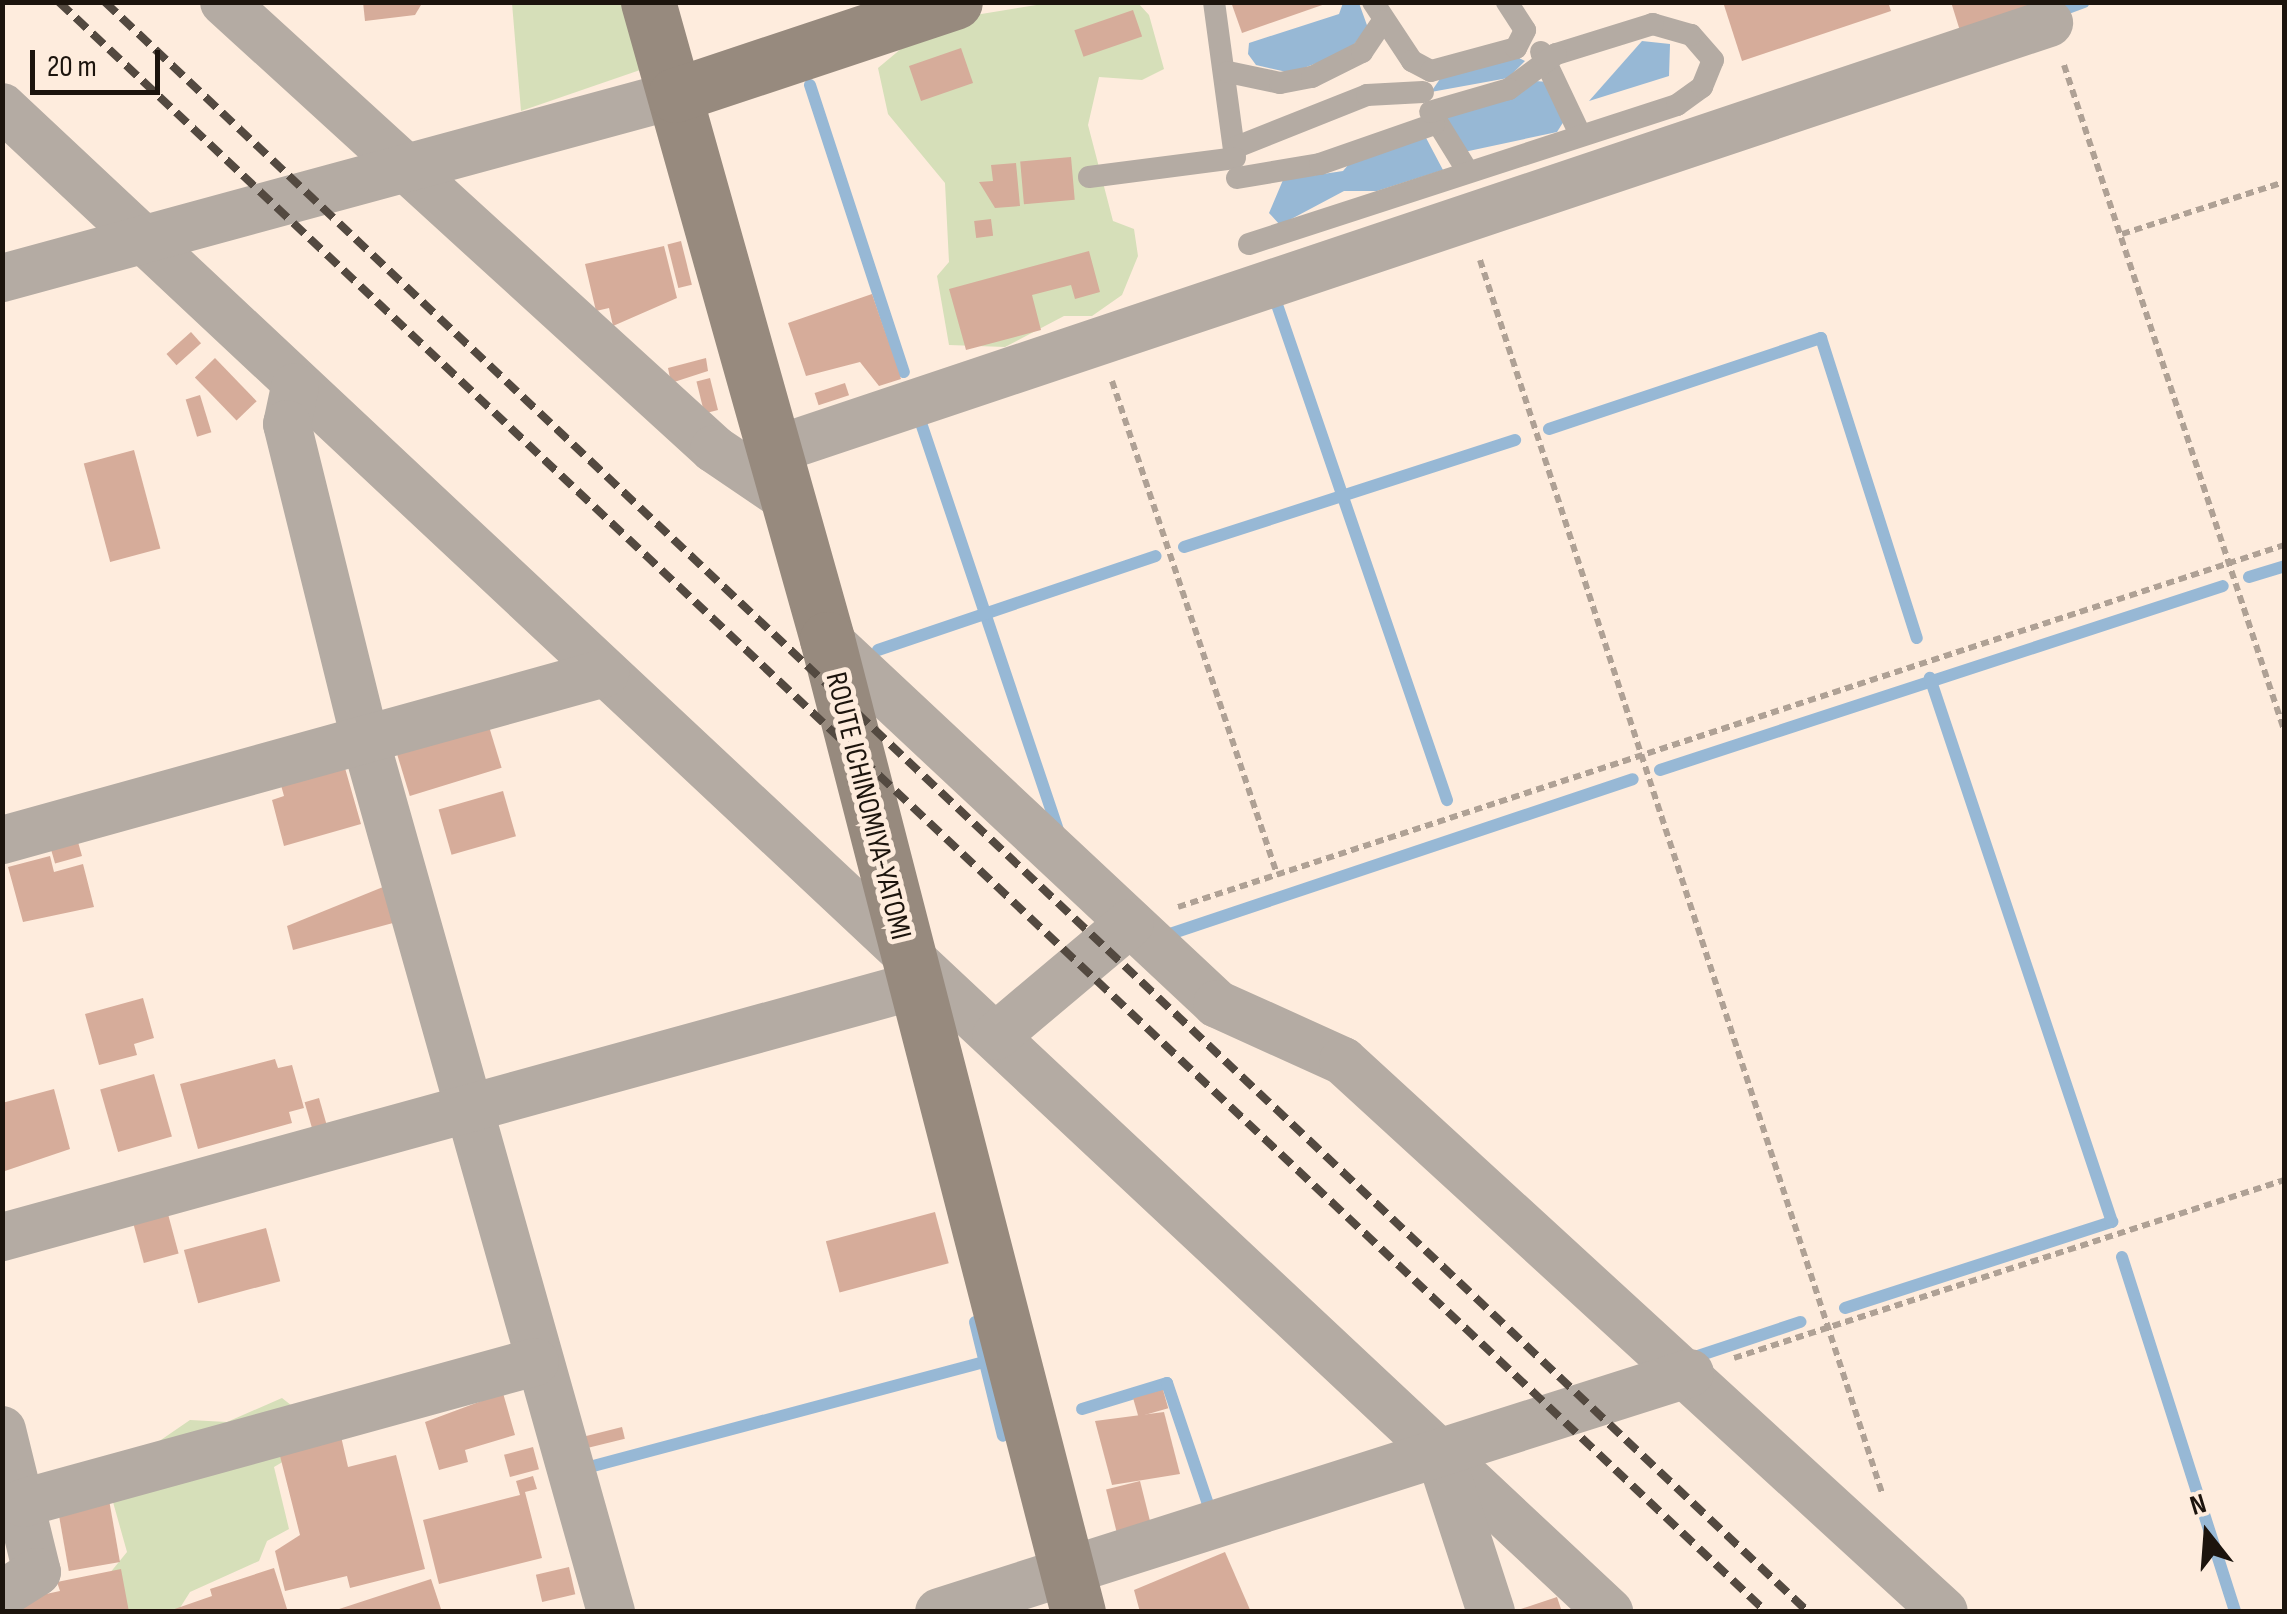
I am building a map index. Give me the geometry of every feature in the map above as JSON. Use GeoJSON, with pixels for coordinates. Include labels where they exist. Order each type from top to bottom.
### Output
{"type":"FeatureCollection","features":[{"type":"Feature","properties":{"kind":"main road","name":"ROUTE ICHINOMIYA-YATOMI"},"geometry":{"type":"LineString","coordinates":[[648,2],[827,638],[908,969],[1073,1594]]}},
{"type":"Feature","properties":{"kind":"main road"},"geometry":{"type":"LineString","coordinates":[[676,95],[956,2]]}},
{"type":"Feature","properties":{"kind":"street"},"geometry":{"type":"LineString","coordinates":[[224,2],[398,166],[714,448],[779,474],[1097,337],[1464,188],[2049,23]]}},
{"type":"Feature","properties":{"kind":"street"},"geometry":{"type":"LineString","coordinates":[[2,278],[146,237],[216,224],[398,166],[676,95]]}},
{"type":"Feature","properties":{"kind":"street"},"geometry":{"type":"LineString","coordinates":[[2,106],[146,237],[295,387],[605,673],[908,969],[996,1036],[1610,1612]]}},
{"type":"Feature","properties":{"kind":"street"},"geometry":{"type":"LineString","coordinates":[[295,387],[286,424],[366,739],[535,1362],[611,1612]]}},
{"type":"Feature","properties":{"kind":"street"},"geometry":{"type":"LineString","coordinates":[[827,638],[1217,1004],[1343,1061],[1690,1373],[1944,1612]]}},
{"type":"Feature","properties":{"kind":"street"},"geometry":{"type":"LineString","coordinates":[[2,840],[605,673]]}},
{"type":"Feature","properties":{"kind":"street"},"geometry":{"type":"LineString","coordinates":[[996,1036],[1130,923]]}},
{"type":"Feature","properties":{"kind":"street"},"geometry":{"type":"LineString","coordinates":[[2,1236],[464,1108],[908,969]]}},
{"type":"Feature","properties":{"kind":"street"},"geometry":{"type":"LineString","coordinates":[[23,1503],[535,1362]]}},
{"type":"Feature","properties":{"kind":"street"},"geometry":{"type":"LineString","coordinates":[[939,1612],[1073,1594],[1440,1455],[1690,1373]]}},
{"type":"Feature","properties":{"kind":"street"},"geometry":{"type":"LineString","coordinates":[[2,1430],[38,1572],[2,1594]]}},
{"type":"Feature","properties":{"kind":"street"},"geometry":{"type":"LineString","coordinates":[[1440,1455],[1491,1612]]}},
{"type":"Feature","properties":{"kind":"lane"},"geometry":{"type":"LineString","coordinates":[[1214,2],[1228,72],[1236,168]]}},
{"type":"Feature","properties":{"kind":"lane"},"geometry":{"type":"LineString","coordinates":[[1507,2],[1520,14],[1520,39]]}},
{"type":"Feature","properties":{"kind":"lane"},"geometry":{"type":"LineString","coordinates":[[1228,72],[1280,83],[1312,76],[1362,52],[1378,12],[1420,65],[1429,109],[1464,188]]}},
{"type":"Feature","properties":{"kind":"lane"},"geometry":{"type":"LineString","coordinates":[[1088,177],[1320,164],[1429,109],[1509,88],[1548,62],[1653,24],[1707,46],[1711,74],[1691,98],[1580,134],[1464,188],[1249,244]]}},
{"type":"Feature","properties":{"kind":"lane"},"geometry":{"type":"LineString","coordinates":[[1520,39],[1548,62],[1580,134]]}},
{"type":"Feature","properties":{"kind":"lane"},"geometry":{"type":"LineString","coordinates":[[1420,65],[1493,58],[1520,39]]}},
{"type":"Feature","properties":{"kind":"lane"},"geometry":{"type":"LineString","coordinates":[[1236,168],[1367,95],[1429,109]]}},
{"type":"Feature","properties":{"kind":"path"},"geometry":{"type":"LineString","coordinates":[[2049,23],[2284,730]]}},
{"type":"Feature","properties":{"kind":"path"},"geometry":{"type":"LineString","coordinates":[[2122,234],[2284,182]]}},
{"type":"Feature","properties":{"kind":"path"},"geometry":{"type":"LineString","coordinates":[[1464,188],[1641,758],[1886,1506]]}},
{"type":"Feature","properties":{"kind":"path"},"geometry":{"type":"LineString","coordinates":[[1097,337],[1277,874]]}},
{"type":"Feature","properties":{"kind":"path"},"geometry":{"type":"LineString","coordinates":[[1130,923],[2284,545]]}},
{"type":"Feature","properties":{"kind":"path"},"geometry":{"type":"LineString","coordinates":[[1690,1373],[2284,1180]]}},
{"type":"Feature","properties":{"kind":"green space"},"geometry":{"type":"Polygon","coordinates":[[[512,3],[624,3],[643,69],[521,111],[512,3]]]}},
{"type":"Feature","properties":{"kind":"green space"},"geometry":{"type":"Polygon","coordinates":[[[1049,3],[1138,3],[1149,15],[1164,69],[1142,80],[1099,77],[1088,125],[1113,221],[1134,229],[1138,256],[1122,295],[1092,316],[1064,316],[1005,347],[949,345],[937,276],[949,262],[945,183],[888,114],[878,68],[914,38],[969,16],[1049,3]]]}},
{"type":"Feature","properties":{"kind":"green space"},"geometry":{"type":"Polygon","coordinates":[[[282,1398],[301,1413],[291,1457],[274,1467],[289,1529],[267,1541],[259,1561],[190,1592],[178,1611],[104,1612],[105,1579],[127,1552],[113,1502],[139,1455],[190,1420],[227,1422],[282,1398]]]}},
{"type":"Feature","properties":{"kind":"water"},"geometry":{"type":"Polygon","coordinates":[[[1343,3],[1359,3],[1368,28],[1348,51],[1291,73],[1256,65],[1248,54],[1249,43],[1339,14],[1343,3]]]}},
{"type":"Feature","properties":{"kind":"water"},"geometry":{"type":"Polygon","coordinates":[[[1642,41],[1670,44],[1669,76],[1589,101],[1642,41]]]}},
{"type":"Feature","properties":{"kind":"water"},"geometry":{"type":"Polygon","coordinates":[[[1517,57],[1525,61],[1508,78],[1431,92],[1442,76],[1517,57]]]}},
{"type":"Feature","properties":{"kind":"water"},"geometry":{"type":"Polygon","coordinates":[[[1535,81],[1549,82],[1564,121],[1557,132],[1464,152],[1443,117],[1535,81]]]}},
{"type":"Feature","properties":{"kind":"water"},"geometry":{"type":"Polygon","coordinates":[[[1424,134],[1443,170],[1377,191],[1344,191],[1280,225],[1269,213],[1283,180],[1343,171],[1355,157],[1424,134]]]}},
{"type":"Feature","properties":{"kind":"building"},"geometry":{"type":"Polygon","coordinates":[[[363,2],[421,5],[415,15],[365,21],[363,2]]]}},
{"type":"Feature","properties":{"kind":"building"},"geometry":{"type":"Polygon","coordinates":[[[1231,2],[1328,2],[1328,3],[1242,33],[1231,2]]]}},
{"type":"Feature","properties":{"kind":"building"},"geometry":{"type":"Polygon","coordinates":[[[1723,2],[1888,2],[1891,11],[1742,61],[1723,2]]]}},
{"type":"Feature","properties":{"kind":"building"},"geometry":{"type":"Polygon","coordinates":[[[1951,2],[2027,2],[2030,11],[1961,34],[1951,2]]]}},
{"type":"Feature","properties":{"kind":"building"},"geometry":{"type":"Polygon","coordinates":[[[1133,10],[1142,36],[1083,57],[1074,30],[1133,10]]]}},
{"type":"Feature","properties":{"kind":"building"},"geometry":{"type":"Polygon","coordinates":[[[961,48],[973,83],[921,101],[909,66],[961,48]]]}},
{"type":"Feature","properties":{"kind":"building"},"geometry":{"type":"Polygon","coordinates":[[[1071,157],[1075,200],[1024,204],[1020,161],[1071,157]]]}},
{"type":"Feature","properties":{"kind":"building"},"geometry":{"type":"Polygon","coordinates":[[[1016,163],[1020,206],[995,208],[979,182],[993,181],[991,165],[1016,163]]]}},
{"type":"Feature","properties":{"kind":"building"},"geometry":{"type":"Polygon","coordinates":[[[991,219],[993,236],[976,238],[974,221],[991,219]]]}},
{"type":"Feature","properties":{"kind":"building"},"geometry":{"type":"Polygon","coordinates":[[[681,241],[692,285],[678,288],[667,244],[681,241]]]}},
{"type":"Feature","properties":{"kind":"building"},"geometry":{"type":"Polygon","coordinates":[[[664,246],[677,298],[613,326],[609,308],[596,311],[585,264],[664,246]]]}},
{"type":"Feature","properties":{"kind":"building"},"geometry":{"type":"Polygon","coordinates":[[[1089,251],[1100,292],[1075,299],[1071,285],[1032,295],[1041,330],[966,350],[949,289],[1089,251]]]}},
{"type":"Feature","properties":{"kind":"building"},"geometry":{"type":"Polygon","coordinates":[[[872,294],[901,379],[879,386],[860,362],[806,376],[788,323],[872,294]]]}},
{"type":"Feature","properties":{"kind":"building"},"geometry":{"type":"Polygon","coordinates":[[[191,332],[201,343],[177,365],[166,354],[191,332]]]}},
{"type":"Feature","properties":{"kind":"building"},"geometry":{"type":"Polygon","coordinates":[[[215,358],[257,401],[237,421],[195,377],[215,358]]]}},
{"type":"Feature","properties":{"kind":"building"},"geometry":{"type":"Polygon","coordinates":[[[706,358],[708,371],[671,383],[668,368],[706,358]]]}},
{"type":"Feature","properties":{"kind":"building"},"geometry":{"type":"Polygon","coordinates":[[[710,378],[718,410],[704,413],[696,381],[710,378]]]}},
{"type":"Feature","properties":{"kind":"building"},"geometry":{"type":"Polygon","coordinates":[[[845,383],[849,395],[819,405],[815,393],[845,383]]]}},
{"type":"Feature","properties":{"kind":"building"},"geometry":{"type":"Polygon","coordinates":[[[200,395],[211,432],[197,437],[186,399],[200,395]]]}},
{"type":"Feature","properties":{"kind":"building"},"geometry":{"type":"Polygon","coordinates":[[[134,450],[160,549],[110,562],[84,463],[134,450]]]}},
{"type":"Feature","properties":{"kind":"building"},"geometry":{"type":"Polygon","coordinates":[[[487,720],[502,768],[410,796],[395,748],[487,720]]]}},
{"type":"Feature","properties":{"kind":"building"},"geometry":{"type":"Polygon","coordinates":[[[343,761],[361,824],[284,846],[272,800],[284,796],[279,778],[343,761]]]}},
{"type":"Feature","properties":{"kind":"building"},"geometry":{"type":"Polygon","coordinates":[[[503,791],[516,836],[452,855],[439,809],[503,791]]]}},
{"type":"Feature","properties":{"kind":"building"},"geometry":{"type":"Polygon","coordinates":[[[74,828],[82,856],[55,864],[47,836],[74,828]]]}},
{"type":"Feature","properties":{"kind":"building"},"geometry":{"type":"Polygon","coordinates":[[[50,856],[54,872],[83,864],[94,907],[23,922],[8,867],[50,856]]]}},
{"type":"Feature","properties":{"kind":"building"},"geometry":{"type":"Polygon","coordinates":[[[383,887],[393,923],[293,950],[287,926],[383,887]]]}},
{"type":"Feature","properties":{"kind":"building"},"geometry":{"type":"Polygon","coordinates":[[[143,998],[154,1038],[134,1044],[137,1055],[99,1065],[85,1014],[143,998]]]}},
{"type":"Feature","properties":{"kind":"building"},"geometry":{"type":"Polygon","coordinates":[[[275,1059],[278,1068],[292,1065],[304,1108],[289,1112],[292,1123],[198,1149],[180,1084],[275,1059]]]}},
{"type":"Feature","properties":{"kind":"building"},"geometry":{"type":"Polygon","coordinates":[[[154,1074],[172,1136],[118,1152],[100,1089],[154,1074]]]}},
{"type":"Feature","properties":{"kind":"building"},"geometry":{"type":"Polygon","coordinates":[[[54,1089],[70,1149],[2,1172],[2,1103],[54,1089]]]}},
{"type":"Feature","properties":{"kind":"building"},"geometry":{"type":"Polygon","coordinates":[[[319,1098],[327,1126],[313,1130],[305,1102],[319,1098]]]}},
{"type":"Feature","properties":{"kind":"building"},"geometry":{"type":"Polygon","coordinates":[[[935,1212],[949,1263],[840,1292],[826,1241],[935,1212]]]}},
{"type":"Feature","properties":{"kind":"building"},"geometry":{"type":"Polygon","coordinates":[[[168,1214],[179,1254],[144,1263],[133,1223],[168,1214]]]}},
{"type":"Feature","properties":{"kind":"building"},"geometry":{"type":"Polygon","coordinates":[[[266,1228],[280,1281],[198,1303],[184,1250],[266,1228]]]}},
{"type":"Feature","properties":{"kind":"building"},"geometry":{"type":"Polygon","coordinates":[[[1163,1390],[1168,1408],[1138,1417],[1133,1399],[1163,1390]]]}},
{"type":"Feature","properties":{"kind":"building"},"geometry":{"type":"Polygon","coordinates":[[[503,1393],[515,1435],[465,1450],[468,1462],[439,1470],[425,1422],[503,1393]]]}},
{"type":"Feature","properties":{"kind":"building"},"geometry":{"type":"Polygon","coordinates":[[[1164,1412],[1180,1474],[1112,1485],[1095,1421],[1164,1412]]]}},
{"type":"Feature","properties":{"kind":"building"},"geometry":{"type":"Polygon","coordinates":[[[622,1427],[625,1439],[583,1449],[580,1437],[622,1427]]]}},
{"type":"Feature","properties":{"kind":"building"},"geometry":{"type":"Polygon","coordinates":[[[340,1432],[348,1467],[396,1455],[425,1569],[350,1588],[347,1576],[285,1591],[275,1551],[300,1535],[278,1448],[340,1432]]]}},
{"type":"Feature","properties":{"kind":"building"},"geometry":{"type":"Polygon","coordinates":[[[533,1447],[539,1469],[510,1477],[504,1455],[533,1447]]]}},
{"type":"Feature","properties":{"kind":"building"},"geometry":{"type":"Polygon","coordinates":[[[533,1476],[537,1489],[525,1492],[542,1558],[439,1584],[423,1520],[520,1495],[516,1481],[533,1476]]]}},
{"type":"Feature","properties":{"kind":"building"},"geometry":{"type":"Polygon","coordinates":[[[1140,1481],[1153,1534],[1119,1543],[1106,1489],[1140,1481]]]}},
{"type":"Feature","properties":{"kind":"building"},"geometry":{"type":"Polygon","coordinates":[[[108,1494],[120,1562],[69,1571],[57,1503],[108,1494]]]}},
{"type":"Feature","properties":{"kind":"building"},"geometry":{"type":"Polygon","coordinates":[[[1225,1552],[1251,1612],[1140,1612],[1134,1590],[1225,1552]]]}},
{"type":"Feature","properties":{"kind":"building"},"geometry":{"type":"Polygon","coordinates":[[[569,1567],[575,1594],[542,1602],[536,1575],[569,1567]]]}},
{"type":"Feature","properties":{"kind":"building"},"geometry":{"type":"Polygon","coordinates":[[[274,1568],[288,1612],[166,1612],[212,1596],[210,1589],[274,1568]]]}},
{"type":"Feature","properties":{"kind":"building"},"geometry":{"type":"Polygon","coordinates":[[[121,1569],[129,1612],[20,1612],[32,1597],[60,1591],[57,1582],[121,1569]]]}},
{"type":"Feature","properties":{"kind":"building"},"geometry":{"type":"Polygon","coordinates":[[[431,1579],[442,1612],[333,1611],[431,1579]]]}},
{"type":"Feature","properties":{"kind":"building"},"geometry":{"type":"Polygon","coordinates":[[[1557,1597],[1562,1612],[1515,1612],[1515,1611],[1557,1597]]]}},
{"type":"Feature","properties":{"kind":"waterway"},"geometry":{"type":"LineString","coordinates":[[2062,10],[2084,2]]}},
{"type":"Feature","properties":{"kind":"waterway"},"geometry":{"type":"LineString","coordinates":[[810,85],[904,372]]}},
{"type":"Feature","properties":{"kind":"waterway"},"geometry":{"type":"LineString","coordinates":[[1274,296],[1447,800]]}},
{"type":"Feature","properties":{"kind":"waterway"},"geometry":{"type":"LineString","coordinates":[[1549,429],[1821,338],[1917,638]]}},
{"type":"Feature","properties":{"kind":"waterway"},"geometry":{"type":"LineString","coordinates":[[919,417],[1059,832]]}},
{"type":"Feature","properties":{"kind":"waterway"},"geometry":{"type":"LineString","coordinates":[[1184,547],[1515,440]]}},
{"type":"Feature","properties":{"kind":"waterway"},"geometry":{"type":"LineString","coordinates":[[878,650],[1156,556]]}},
{"type":"Feature","properties":{"kind":"waterway"},"geometry":{"type":"LineString","coordinates":[[2249,577],[2284,566]]}},
{"type":"Feature","properties":{"kind":"waterway"},"geometry":{"type":"LineString","coordinates":[[1660,770],[2223,586]]}},
{"type":"Feature","properties":{"kind":"waterway"},"geometry":{"type":"LineString","coordinates":[[1845,1308],[2112,1222],[1930,678]]}},
{"type":"Feature","properties":{"kind":"waterway"},"geometry":{"type":"LineString","coordinates":[[1167,935],[1633,779]]}},
{"type":"Feature","properties":{"kind":"waterway"},"geometry":{"type":"LineString","coordinates":[[2122,1257],[2235,1612]]}},
{"type":"Feature","properties":{"kind":"waterway"},"geometry":{"type":"LineString","coordinates":[[975,1322],[1003,1436]]}},
{"type":"Feature","properties":{"kind":"waterway"},"geometry":{"type":"LineString","coordinates":[[1698,1356],[1800,1322]]}},
{"type":"Feature","properties":{"kind":"waterway"},"geometry":{"type":"LineString","coordinates":[[582,1469],[985,1362]]}},
{"type":"Feature","properties":{"kind":"waterway"},"geometry":{"type":"LineString","coordinates":[[1082,1409],[1167,1383],[1212,1516]]}},
{"type":"Feature","properties":{"kind":"railway"},"geometry":{"type":"LineString","coordinates":[[59,2],[1766,1612]]}},
{"type":"Feature","properties":{"kind":"railway"},"geometry":{"type":"LineString","coordinates":[[105,2],[1808,1612]]}}]}
